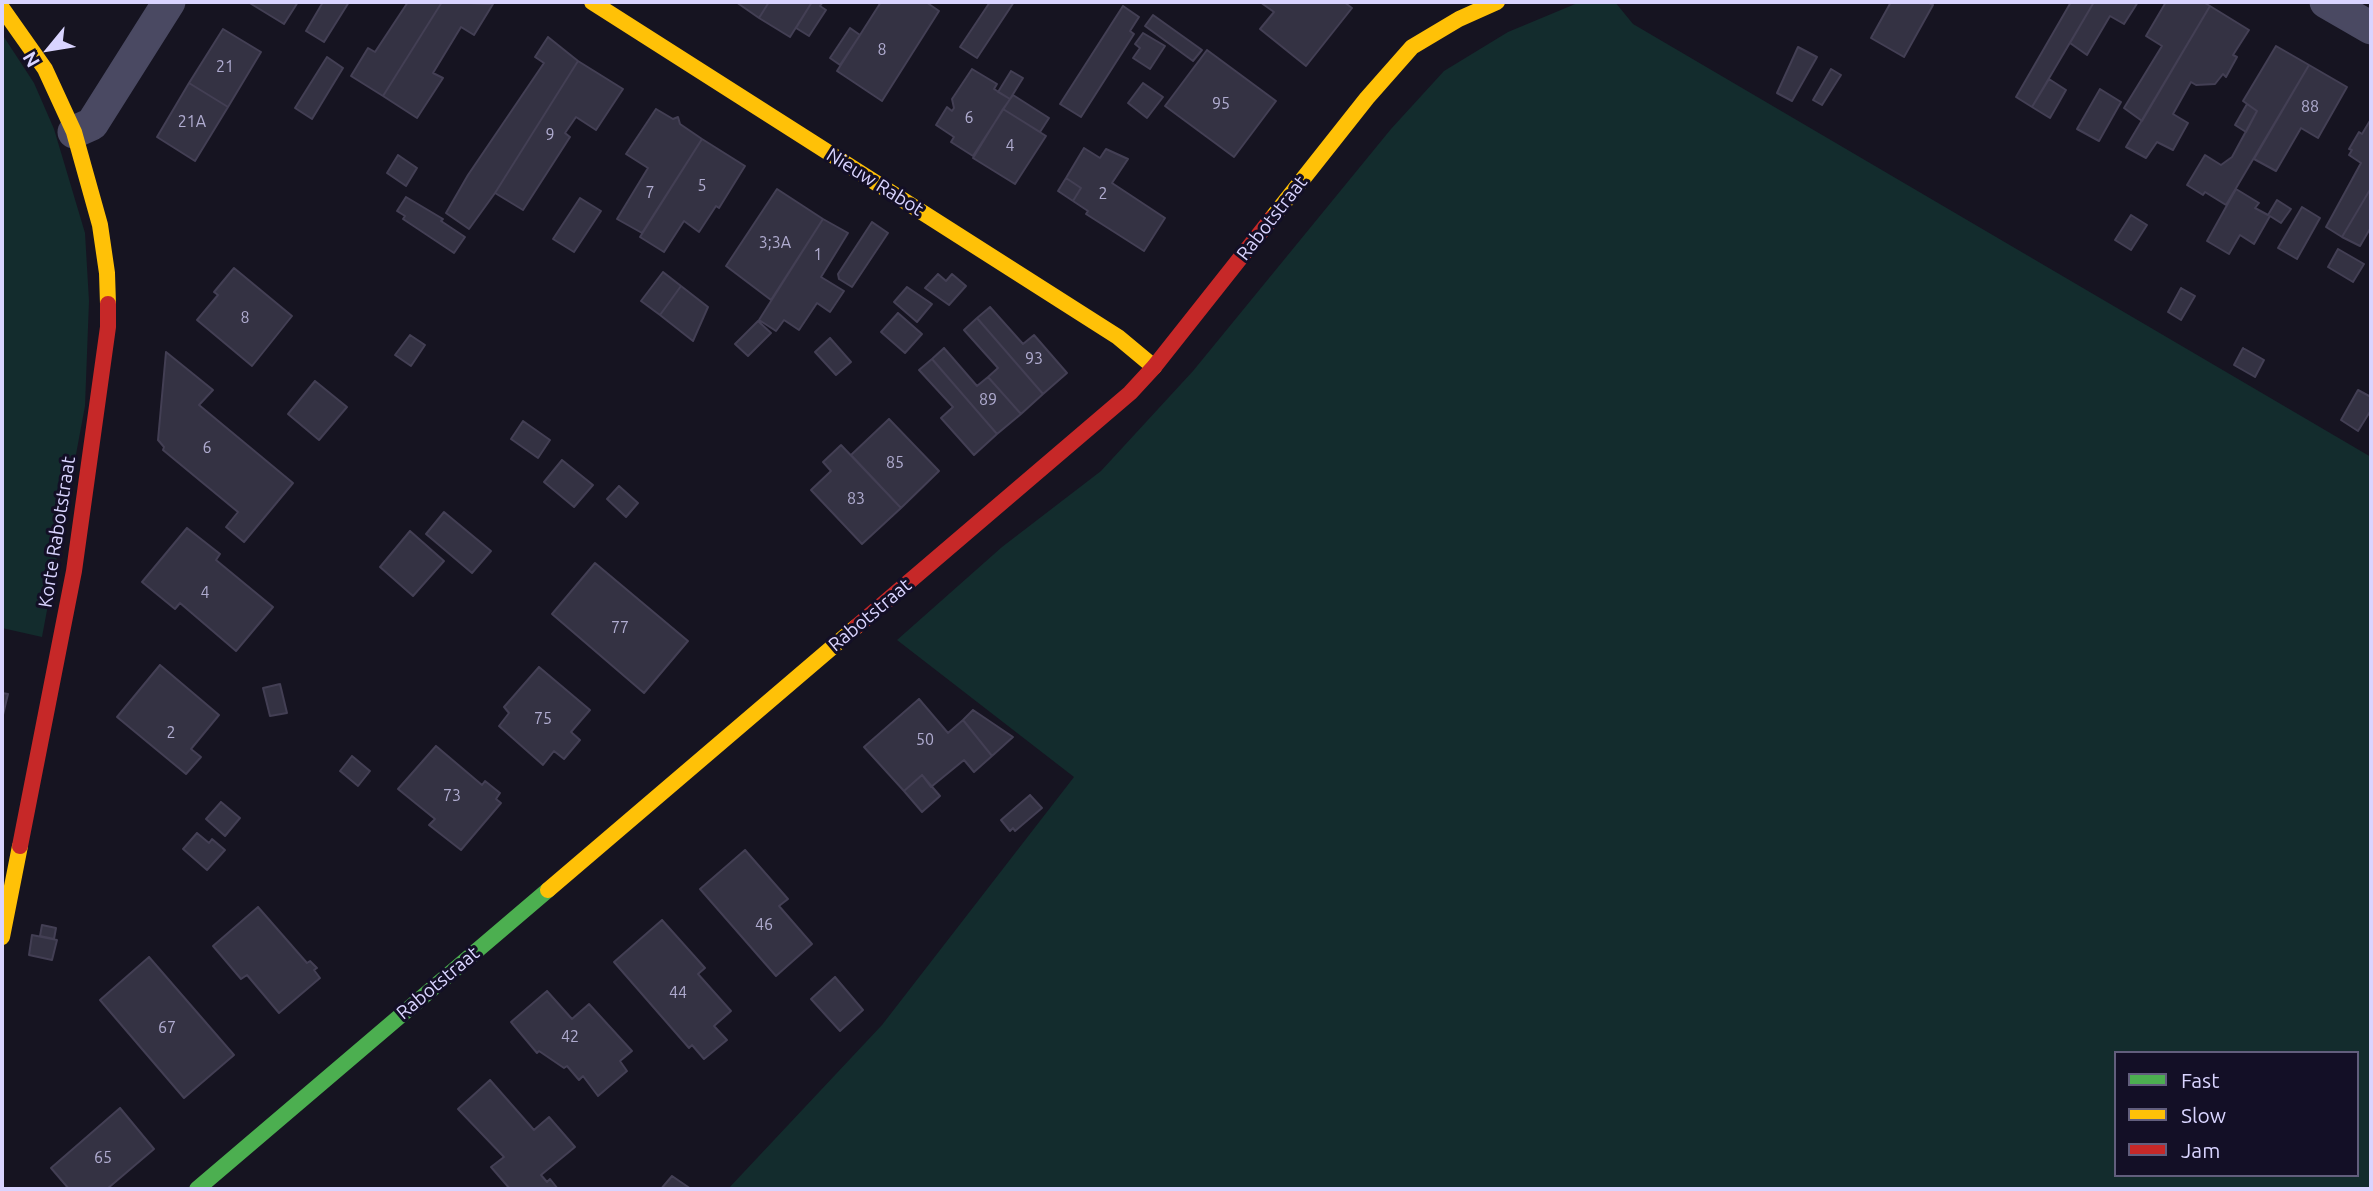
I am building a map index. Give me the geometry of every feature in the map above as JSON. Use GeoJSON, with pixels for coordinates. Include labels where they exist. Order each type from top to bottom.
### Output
{"type":"FeatureCollection","features":[{"type":"Feature","properties":{"kind":"street"},"geometry":{"type":"LineString","coordinates":[[2,8],[45,69],[74,132],[92,124],[169,2]]}},
{"type":"Feature","properties":{"kind":"street","name":"Nieuw Rabot"},"geometry":{"type":"LineString","coordinates":[[592,2],[1118,337],[1154,367]]}},
{"type":"Feature","properties":{"kind":"street","name":"Rabotstraat"},"geometry":{"type":"LineString","coordinates":[[197,1189],[1130,393],[1154,367],[1367,98],[1412,47],[1459,19],[1497,2]]}},
{"type":"Feature","properties":{"kind":"street"},"geometry":{"type":"LineString","coordinates":[[2326,2],[2371,28]]}},
{"type":"Feature","properties":{"kind":"street","name":"Korte Rabotstraat"},"geometry":{"type":"LineString","coordinates":[[2,937],[74,571],[108,327],[107,273],[100,225],[74,132]]}},
{"type":"Feature","properties":{"kind":"green space"},"geometry":{"type":"Polygon","coordinates":[[[1580,2],[1615,2],[1633,24],[2371,457],[2371,1189],[728,1189],[882,1025],[1074,777],[897,640],[1002,547],[1101,471],[1193,371],[1391,129],[1444,71],[1508,32],[1580,2]]]}},
{"type":"Feature","properties":{"kind":"green space"},"geometry":{"type":"Polygon","coordinates":[[[2,34],[34,83],[54,129],[85,233],[89,301],[85,406],[42,637],[2,628],[2,34]]]}},
{"type":"Feature","properties":{"kind":"building"},"geometry":{"type":"Polygon","coordinates":[[[248,2],[298,2],[284,24],[248,2]]]}},
{"type":"Feature","properties":{"kind":"building"},"geometry":{"type":"Polygon","coordinates":[[[323,2],[349,2],[324,42],[306,31],[323,2]]]}},
{"type":"Feature","properties":{"kind":"building"},"geometry":{"type":"Polygon","coordinates":[[[408,2],[442,2],[383,96],[351,76],[368,48],[375,52],[408,2]]]}},
{"type":"Feature","properties":{"kind":"building"},"geometry":{"type":"Polygon","coordinates":[[[442,2],[493,4],[474,35],[461,27],[433,73],[443,78],[417,118],[383,96],[442,2]]]}},
{"type":"Feature","properties":{"kind":"building"},"geometry":{"type":"Polygon","coordinates":[[[736,2],[769,2],[759,18],[736,2]]]}},
{"type":"Feature","properties":{"kind":"building"},"geometry":{"type":"Polygon","coordinates":[[[769,2],[812,2],[790,37],[759,18],[769,2]]]}},
{"type":"Feature","properties":{"kind":"building"},"geometry":{"type":"Polygon","coordinates":[[[812,2],[823,2],[820,6],[826,10],[809,36],[796,28],[812,2]]]}},
{"type":"Feature","properties":{"kind":"building"},"geometry":{"type":"Polygon","coordinates":[[[881,2],[926,2],[939,11],[882,101],[837,71],[881,2]]]}},
{"type":"Feature","properties":{"kind":"building"},"geometry":{"type":"Polygon","coordinates":[[[990,2],[1014,2],[977,58],[960,47],[990,2]]]}},
{"type":"Feature","properties":{"kind":"building"},"geometry":{"type":"Polygon","coordinates":[[[1260,2],[1344,2],[1352,8],[1306,66],[1260,29],[1274,12],[1260,2]]]}},
{"type":"Feature","properties":{"kind":"building"},"geometry":{"type":"Polygon","coordinates":[[[1891,2],[1927,2],[1933,5],[1904,57],[1871,38],[1891,2]]]}},
{"type":"Feature","properties":{"kind":"building"},"geometry":{"type":"Polygon","coordinates":[[[2071,2],[2094,2],[2032,107],[2016,97],[2071,2]]]}},
{"type":"Feature","properties":{"kind":"building"},"geometry":{"type":"Polygon","coordinates":[[[2094,2],[2138,2],[2124,24],[2110,16],[2087,55],[2070,43],[2094,2]]]}},
{"type":"Feature","properties":{"kind":"building"},"geometry":{"type":"Polygon","coordinates":[[[2166,2],[2203,2],[2210,6],[2142,121],[2124,108],[2162,46],[2146,36],[2166,2]]]}},
{"type":"Feature","properties":{"kind":"building"},"geometry":{"type":"Polygon","coordinates":[[[1123,6],[1139,17],[1130,31],[1134,34],[1081,117],[1060,104],[1123,6]]]}},
{"type":"Feature","properties":{"kind":"building"},"geometry":{"type":"Polygon","coordinates":[[[2210,6],[2249,30],[2233,55],[2237,57],[2226,77],[2223,74],[2215,84],[2196,85],[2191,82],[2173,114],[2188,123],[2173,150],[2157,142],[2146,158],[2126,147],[2210,6]]]}},
{"type":"Feature","properties":{"kind":"building"},"geometry":{"type":"Polygon","coordinates":[[[1153,15],[1202,50],[1193,61],[1145,26],[1153,15]]]}},
{"type":"Feature","properties":{"kind":"building"},"geometry":{"type":"Polygon","coordinates":[[[850,28],[860,35],[840,65],[830,58],[850,28]]]}},
{"type":"Feature","properties":{"kind":"building"},"geometry":{"type":"Polygon","coordinates":[[[223,29],[261,52],[228,107],[189,83],[223,29]]]}},
{"type":"Feature","properties":{"kind":"building"},"geometry":{"type":"Polygon","coordinates":[[[1143,33],[1165,46],[1150,69],[1133,58],[1140,48],[1135,44],[1143,33]]]}},
{"type":"Feature","properties":{"kind":"building"},"geometry":{"type":"Polygon","coordinates":[[[548,37],[578,61],[495,193],[469,229],[446,213],[468,175],[544,63],[535,57],[548,37]]]}},
{"type":"Feature","properties":{"kind":"building"},"geometry":{"type":"Polygon","coordinates":[[[2276,46],[2309,65],[2226,205],[2187,185],[2205,155],[2221,165],[2232,157],[2257,111],[2243,101],[2276,46]]]}},
{"type":"Feature","properties":{"kind":"building"},"geometry":{"type":"Polygon","coordinates":[[[1798,47],[1817,57],[1792,101],[1777,93],[1798,47]]]}},
{"type":"Feature","properties":{"kind":"building"},"geometry":{"type":"Polygon","coordinates":[[[1207,50],[1276,101],[1234,157],[1165,106],[1207,50]]]}},
{"type":"Feature","properties":{"kind":"building"},"geometry":{"type":"Polygon","coordinates":[[[327,57],[343,68],[312,119],[295,108],[327,57]]]}},
{"type":"Feature","properties":{"kind":"building"},"geometry":{"type":"Polygon","coordinates":[[[578,61],[623,89],[596,130],[576,117],[565,133],[570,137],[523,210],[495,193],[578,61]]]}},
{"type":"Feature","properties":{"kind":"building"},"geometry":{"type":"Polygon","coordinates":[[[2309,65],[2347,87],[2318,138],[2301,128],[2276,171],[2254,159],[2309,65]]]}},
{"type":"Feature","properties":{"kind":"building"},"geometry":{"type":"Polygon","coordinates":[[[972,69],[997,84],[994,89],[1010,99],[973,156],[951,142],[954,137],[936,125],[947,107],[952,111],[954,108],[952,99],[972,69]]]}},
{"type":"Feature","properties":{"kind":"building"},"geometry":{"type":"Polygon","coordinates":[[[1831,69],[1841,75],[1822,105],[1813,100],[1831,69]]]}},
{"type":"Feature","properties":{"kind":"building"},"geometry":{"type":"Polygon","coordinates":[[[1011,71],[1023,78],[1010,99],[998,92],[1011,71]]]}},
{"type":"Feature","properties":{"kind":"building"},"geometry":{"type":"Polygon","coordinates":[[[2049,79],[2066,90],[2050,118],[2032,107],[2049,79]]]}},
{"type":"Feature","properties":{"kind":"building"},"geometry":{"type":"Polygon","coordinates":[[[189,83],[228,107],[195,161],[157,137],[189,83]]]}},
{"type":"Feature","properties":{"kind":"building"},"geometry":{"type":"Polygon","coordinates":[[[1143,83],[1163,97],[1147,118],[1128,103],[1143,83]]]}},
{"type":"Feature","properties":{"kind":"building"},"geometry":{"type":"Polygon","coordinates":[[[2100,89],[2121,102],[2099,141],[2077,129],[2100,89]]]}},
{"type":"Feature","properties":{"kind":"building"},"geometry":{"type":"Polygon","coordinates":[[[1013,95],[1049,118],[1040,132],[1003,109],[1013,95]]]}},
{"type":"Feature","properties":{"kind":"building"},"geometry":{"type":"Polygon","coordinates":[[[2247,104],[2257,111],[2246,132],[2235,125],[2247,104]]]}},
{"type":"Feature","properties":{"kind":"building"},"geometry":{"type":"Polygon","coordinates":[[[656,109],[673,119],[678,117],[680,124],[702,139],[642,233],[617,219],[648,168],[626,154],[656,109]]]}},
{"type":"Feature","properties":{"kind":"building"},"geometry":{"type":"Polygon","coordinates":[[[1003,109],[1046,136],[1015,184],[973,158],[1003,109]]]}},
{"type":"Feature","properties":{"kind":"building"},"geometry":{"type":"Polygon","coordinates":[[[2371,119],[2371,188],[2342,237],[2326,227],[2361,163],[2349,155],[2352,150],[2349,149],[2371,119]]]}},
{"type":"Feature","properties":{"kind":"building"},"geometry":{"type":"Polygon","coordinates":[[[702,139],[745,166],[719,208],[716,206],[699,232],[684,221],[664,252],[640,237],[702,139]]]}},
{"type":"Feature","properties":{"kind":"building"},"geometry":{"type":"Polygon","coordinates":[[[1084,148],[1100,158],[1106,149],[1128,159],[1112,183],[1165,218],[1144,251],[1086,214],[1088,211],[1073,201],[1081,188],[1066,178],[1084,148]]]}},
{"type":"Feature","properties":{"kind":"building"},"geometry":{"type":"Polygon","coordinates":[[[398,155],[417,168],[406,186],[387,173],[398,155]]]}},
{"type":"Feature","properties":{"kind":"building"},"geometry":{"type":"Polygon","coordinates":[[[1066,178],[1081,188],[1073,201],[1058,191],[1066,178]]]}},
{"type":"Feature","properties":{"kind":"building"},"geometry":{"type":"Polygon","coordinates":[[[2371,188],[2371,227],[2360,246],[2342,237],[2371,188]]]}},
{"type":"Feature","properties":{"kind":"building"},"geometry":{"type":"Polygon","coordinates":[[[777,189],[823,219],[771,300],[726,266],[777,189]]]}},
{"type":"Feature","properties":{"kind":"building"},"geometry":{"type":"Polygon","coordinates":[[[2236,189],[2259,203],[2255,208],[2268,215],[2277,200],[2291,209],[2281,223],[2270,216],[2254,244],[2240,235],[2229,254],[2207,241],[2236,189]]]}},
{"type":"Feature","properties":{"kind":"building"},"geometry":{"type":"Polygon","coordinates":[[[406,197],[443,219],[441,221],[465,237],[454,253],[403,219],[405,216],[397,211],[406,197]]]}},
{"type":"Feature","properties":{"kind":"building"},"geometry":{"type":"Polygon","coordinates":[[[580,198],[601,211],[574,252],[553,239],[580,198]]]}},
{"type":"Feature","properties":{"kind":"building"},"geometry":{"type":"Polygon","coordinates":[[[2302,207],[2320,218],[2297,259],[2278,248],[2302,207]]]}},
{"type":"Feature","properties":{"kind":"building"},"geometry":{"type":"Polygon","coordinates":[[[2131,215],[2147,225],[2131,250],[2115,240],[2131,215]]]}},
{"type":"Feature","properties":{"kind":"building"},"geometry":{"type":"Polygon","coordinates":[[[823,219],[848,233],[821,277],[844,291],[830,312],[817,303],[799,330],[784,320],[776,331],[759,320],[823,219]]]}},
{"type":"Feature","properties":{"kind":"building"},"geometry":{"type":"Polygon","coordinates":[[[872,222],[888,233],[852,287],[839,279],[838,274],[872,222]]]}},
{"type":"Feature","properties":{"kind":"building"},"geometry":{"type":"Polygon","coordinates":[[[2338,249],[2364,264],[2353,282],[2328,267],[2338,249]]]}},
{"type":"Feature","properties":{"kind":"building"},"geometry":{"type":"Polygon","coordinates":[[[234,268],[292,316],[252,366],[197,320],[218,295],[214,292],[234,268]]]}},
{"type":"Feature","properties":{"kind":"building"},"geometry":{"type":"Polygon","coordinates":[[[663,272],[681,286],[660,315],[641,301],[663,272]]]}},
{"type":"Feature","properties":{"kind":"building"},"geometry":{"type":"Polygon","coordinates":[[[938,274],[946,281],[952,274],[966,286],[949,305],[925,288],[938,274]]]}},
{"type":"Feature","properties":{"kind":"building"},"geometry":{"type":"Polygon","coordinates":[[[681,286],[708,307],[693,341],[660,315],[681,286]]]}},
{"type":"Feature","properties":{"kind":"building"},"geometry":{"type":"Polygon","coordinates":[[[907,287],[932,304],[917,322],[894,302],[907,287]]]}},
{"type":"Feature","properties":{"kind":"building"},"geometry":{"type":"Polygon","coordinates":[[[2181,288],[2195,296],[2181,320],[2168,312],[2181,288]]]}},
{"type":"Feature","properties":{"kind":"building"},"geometry":{"type":"Polygon","coordinates":[[[990,307],[1023,344],[1034,335],[1067,373],[1043,394],[977,318],[990,307]]]}},
{"type":"Feature","properties":{"kind":"building"},"geometry":{"type":"Polygon","coordinates":[[[898,313],[922,334],[905,353],[881,332],[898,313]]]}},
{"type":"Feature","properties":{"kind":"building"},"geometry":{"type":"Polygon","coordinates":[[[977,318],[1043,394],[1021,414],[988,377],[998,368],[964,330],[977,318]]]}},
{"type":"Feature","properties":{"kind":"building"},"geometry":{"type":"Polygon","coordinates":[[[758,321],[771,333],[748,356],[735,344],[758,321]]]}},
{"type":"Feature","properties":{"kind":"building"},"geometry":{"type":"Polygon","coordinates":[[[410,335],[425,345],[411,366],[395,355],[410,335]]]}},
{"type":"Feature","properties":{"kind":"building"},"geometry":{"type":"Polygon","coordinates":[[[830,338],[851,362],[836,375],[815,352],[830,338]]]}},
{"type":"Feature","properties":{"kind":"building"},"geometry":{"type":"Polygon","coordinates":[[[944,348],[977,386],[988,377],[1021,414],[997,434],[932,359],[944,348]]]}},
{"type":"Feature","properties":{"kind":"building"},"geometry":{"type":"Polygon","coordinates":[[[2243,348],[2264,360],[2255,377],[2234,365],[2243,348]]]}},
{"type":"Feature","properties":{"kind":"building"},"geometry":{"type":"Polygon","coordinates":[[[166,352],[213,390],[199,405],[293,483],[244,542],[226,527],[238,512],[163,450],[164,447],[158,440],[166,352]]]}},
{"type":"Feature","properties":{"kind":"building"},"geometry":{"type":"Polygon","coordinates":[[[932,359],[997,434],[974,455],[941,418],[953,407],[919,370],[932,359]]]}},
{"type":"Feature","properties":{"kind":"building"},"geometry":{"type":"Polygon","coordinates":[[[315,381],[347,407],[319,440],[288,414],[315,381]]]}},
{"type":"Feature","properties":{"kind":"building"},"geometry":{"type":"Polygon","coordinates":[[[2358,390],[2371,397],[2371,410],[2358,431],[2341,420],[2358,390]]]}},
{"type":"Feature","properties":{"kind":"building"},"geometry":{"type":"Polygon","coordinates":[[[889,419],[939,471],[901,508],[851,455],[889,419]]]}},
{"type":"Feature","properties":{"kind":"building"},"geometry":{"type":"Polygon","coordinates":[[[523,421],[550,440],[538,458],[511,439],[523,421]]]}},
{"type":"Feature","properties":{"kind":"building"},"geometry":{"type":"Polygon","coordinates":[[[841,445],[901,508],[862,544],[811,490],[831,471],[823,462],[841,445]]]}},
{"type":"Feature","properties":{"kind":"building"},"geometry":{"type":"Polygon","coordinates":[[[562,460],[593,485],[574,507],[544,482],[562,460]]]}},
{"type":"Feature","properties":{"kind":"building"},"geometry":{"type":"Polygon","coordinates":[[[619,486],[638,503],[626,517],[607,499],[619,486]]]}},
{"type":"Feature","properties":{"kind":"building"},"geometry":{"type":"Polygon","coordinates":[[[444,512],[491,551],[472,573],[426,534],[444,512]]]}},
{"type":"Feature","properties":{"kind":"building"},"geometry":{"type":"Polygon","coordinates":[[[187,528],[220,554],[216,560],[273,607],[236,651],[180,603],[175,609],[142,582],[187,528]]]}},
{"type":"Feature","properties":{"kind":"building"},"geometry":{"type":"Polygon","coordinates":[[[410,531],[444,561],[413,596],[380,567],[410,531]]]}},
{"type":"Feature","properties":{"kind":"building"},"geometry":{"type":"Polygon","coordinates":[[[595,563],[688,641],[644,693],[552,614],[595,563]]]}},
{"type":"Feature","properties":{"kind":"building"},"geometry":{"type":"Polygon","coordinates":[[[160,665],[219,715],[191,749],[201,757],[186,774],[117,717],[160,665]]]}},
{"type":"Feature","properties":{"kind":"building"},"geometry":{"type":"Polygon","coordinates":[[[539,667],[590,710],[571,732],[580,740],[564,759],[554,751],[543,765],[499,726],[509,713],[504,707],[539,667]]]}},
{"type":"Feature","properties":{"kind":"building"},"geometry":{"type":"Polygon","coordinates":[[[280,684],[287,713],[270,716],[263,688],[280,684]]]}},
{"type":"Feature","properties":{"kind":"building"},"geometry":{"type":"Polygon","coordinates":[[[2,693],[8,694],[2,719],[2,693]]]}},
{"type":"Feature","properties":{"kind":"building"},"geometry":{"type":"Polygon","coordinates":[[[919,699],[948,733],[963,720],[992,756],[974,772],[964,760],[931,787],[922,775],[904,791],[864,747],[919,699]]]}},
{"type":"Feature","properties":{"kind":"building"},"geometry":{"type":"Polygon","coordinates":[[[973,710],[1013,737],[992,756],[963,720],[973,710]]]}},
{"type":"Feature","properties":{"kind":"building"},"geometry":{"type":"Polygon","coordinates":[[[436,746],[482,785],[485,781],[500,793],[496,799],[501,803],[461,850],[429,825],[435,819],[398,789],[436,746]]]}},
{"type":"Feature","properties":{"kind":"building"},"geometry":{"type":"Polygon","coordinates":[[[352,756],[370,771],[358,786],[340,771],[352,756]]]}},
{"type":"Feature","properties":{"kind":"building"},"geometry":{"type":"Polygon","coordinates":[[[922,775],[940,796],[922,812],[904,791],[922,775]]]}},
{"type":"Feature","properties":{"kind":"building"},"geometry":{"type":"Polygon","coordinates":[[[1030,795],[1042,808],[1015,831],[1013,828],[1010,831],[1001,820],[1030,795]]]}},
{"type":"Feature","properties":{"kind":"building"},"geometry":{"type":"Polygon","coordinates":[[[221,802],[240,818],[225,836],[206,819],[221,802]]]}},
{"type":"Feature","properties":{"kind":"building"},"geometry":{"type":"Polygon","coordinates":[[[197,833],[209,843],[212,839],[225,850],[207,870],[183,849],[197,833]]]}},
{"type":"Feature","properties":{"kind":"building"},"geometry":{"type":"Polygon","coordinates":[[[745,850],[788,899],[779,906],[812,944],[776,976],[700,889],[745,850]]]}},
{"type":"Feature","properties":{"kind":"building"},"geometry":{"type":"Polygon","coordinates":[[[258,907],[307,963],[310,961],[317,968],[314,970],[320,978],[279,1013],[247,975],[241,979],[213,946],[258,907]]]}},
{"type":"Feature","properties":{"kind":"building"},"geometry":{"type":"Polygon","coordinates":[[[662,920],[705,968],[698,974],[731,1011],[714,1026],[727,1040],[704,1059],[692,1045],[689,1048],[614,962],[662,920]]]}},
{"type":"Feature","properties":{"kind":"building"},"geometry":{"type":"Polygon","coordinates":[[[42,925],[56,928],[54,939],[40,936],[42,925]]]}},
{"type":"Feature","properties":{"kind":"building"},"geometry":{"type":"Polygon","coordinates":[[[32,935],[57,940],[52,960],[29,955],[32,935]]]}},
{"type":"Feature","properties":{"kind":"building"},"geometry":{"type":"Polygon","coordinates":[[[149,957],[234,1055],[184,1098],[100,1000],[149,957]]]}},
{"type":"Feature","properties":{"kind":"building"},"geometry":{"type":"Polygon","coordinates":[[[835,977],[863,1010],[840,1031],[811,999],[835,977]]]}},
{"type":"Feature","properties":{"kind":"building"},"geometry":{"type":"Polygon","coordinates":[[[547,991],[572,1019],[589,1004],[632,1051],[620,1061],[627,1071],[598,1096],[583,1076],[579,1080],[567,1066],[564,1068],[539,1051],[537,1053],[511,1022],[547,991]]]}},
{"type":"Feature","properties":{"kind":"building"},"geometry":{"type":"Polygon","coordinates":[[[490,1080],[534,1130],[549,1117],[575,1147],[541,1175],[547,1182],[550,1179],[558,1189],[510,1189],[491,1167],[504,1157],[458,1109],[490,1080]]]}},
{"type":"Feature","properties":{"kind":"building"},"geometry":{"type":"Polygon","coordinates":[[[120,1108],[154,1149],[107,1189],[69,1189],[51,1168],[120,1108]]]}},
{"type":"Feature","properties":{"kind":"building"},"geometry":{"type":"Polygon","coordinates":[[[672,1176],[691,1189],[661,1189],[672,1176]]]}},
{"type":"Feature","properties":{"kind":"traffic: fast"},"geometry":{"type":"LineString","coordinates":[[197,1189],[548,890]]}},
{"type":"Feature","properties":{"kind":"traffic: slow"},"geometry":{"type":"LineString","coordinates":[[592,2],[1118,337],[1154,367]]}},
{"type":"Feature","properties":{"kind":"traffic: slow"},"geometry":{"type":"LineString","coordinates":[[1272,218],[1367,98],[1412,47],[1459,19],[1497,2]]}},
{"type":"Feature","properties":{"kind":"traffic: slow"},"geometry":{"type":"LineString","coordinates":[[2,8],[45,69],[74,132],[100,225],[107,273],[108,304]]}},
{"type":"Feature","properties":{"kind":"traffic: slow"},"geometry":{"type":"LineString","coordinates":[[548,890],[856,627]]}},
{"type":"Feature","properties":{"kind":"traffic: slow"},"geometry":{"type":"LineString","coordinates":[[2,937],[20,846]]}},
{"type":"Feature","properties":{"kind":"traffic: jam"},"geometry":{"type":"LineString","coordinates":[[856,627],[1130,393],[1154,367],[1272,218]]}},
{"type":"Feature","properties":{"kind":"traffic: jam"},"geometry":{"type":"LineString","coordinates":[[20,846],[74,571],[108,327],[108,304]]}}]}
